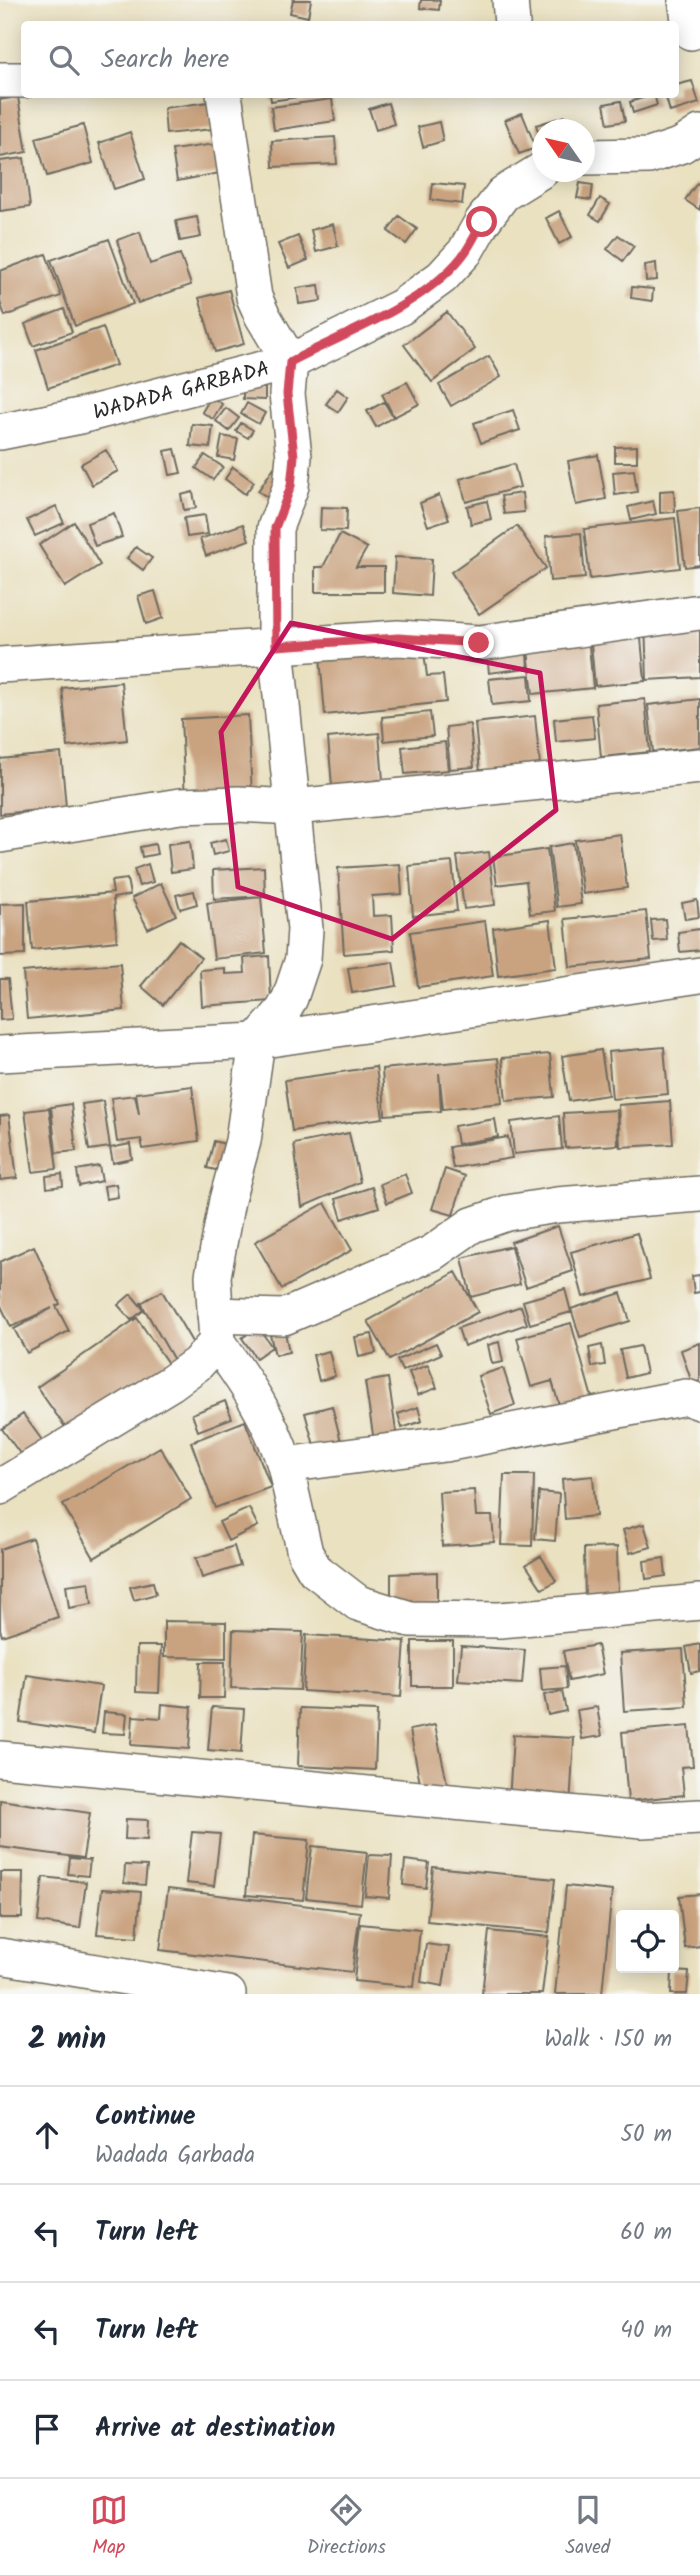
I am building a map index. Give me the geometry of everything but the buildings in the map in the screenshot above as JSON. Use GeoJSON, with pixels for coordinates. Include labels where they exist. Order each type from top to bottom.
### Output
{"type":"FeatureCollection","features":[{"type":"Feature","properties":{"kind":"street"},"geometry":{"type":"LineString","coordinates":[[510,0],[512,21]]}},
{"type":"Feature","properties":{"kind":"street"},"geometry":{"type":"LineString","coordinates":[[0,80],[21,80]]}},
{"type":"Feature","properties":{"kind":"street"},"geometry":{"type":"LineString","coordinates":[[225,98],[254,297],[290,362],[287,394],[294,456],[291,486],[275,528],[276,646],[305,929],[303,959],[295,985],[282,1011],[257,1041],[243,1140],[226,1200],[213,1276],[216,1329],[276,1436],[305,1553],[315,1570],[358,1603],[410,1619],[500,1620],[700,1602]]}},
{"type":"Feature","properties":{"kind":"street"},"geometry":{"type":"LineString","coordinates":[[595,157],[649,156],[682,145],[700,133]]}},
{"type":"Feature","properties":{"kind":"street","name":"WADADA GARBADA"},"geometry":{"type":"LineString","coordinates":[[0,432],[80,416],[290,362],[401,307],[442,277],[466,251],[482,222],[503,194],[532,176]]}},
{"type":"Feature","properties":{"kind":"street"},"geometry":{"type":"LineString","coordinates":[[0,665],[398,638],[479,643],[700,611]]}},
{"type":"Feature","properties":{"kind":"street"},"geometry":{"type":"LineString","coordinates":[[0,835],[180,806],[238,804],[294,807],[700,766]]}},
{"type":"Feature","properties":{"kind":"street"},"geometry":{"type":"LineString","coordinates":[[0,1054],[257,1041],[700,975]]}},
{"type":"Feature","properties":{"kind":"street"},"geometry":{"type":"LineString","coordinates":[[216,1329],[284,1317],[432,1252],[472,1225],[507,1213],[557,1205],[700,1194]]}},
{"type":"Feature","properties":{"kind":"street"},"geometry":{"type":"LineString","coordinates":[[0,1487],[171,1383],[197,1364],[216,1329]]}},
{"type":"Feature","properties":{"kind":"street"},"geometry":{"type":"LineString","coordinates":[[285,1465],[445,1444],[686,1397],[700,1402]]}},
{"type":"Feature","properties":{"kind":"street"},"geometry":{"type":"LineString","coordinates":[[0,1759],[642,1820],[700,1816]]}},
{"type":"Feature","properties":{"kind":"street"},"geometry":{"type":"LineString","coordinates":[[0,1956],[228,1994]]}},
{"type":"Feature","properties":{"kind":"highlighted area"},"geometry":{"type":"Polygon","coordinates":[[[291,623],[540,673],[556,810],[392,939],[238,887],[221,732],[291,623]]]}},
{"type":"Feature","properties":{"kind":"route"},"geometry":{"type":"LineString","coordinates":[[479,643],[398,638],[276,646],[275,528],[291,486],[294,456],[287,394],[290,362],[401,307],[442,277],[466,251],[482,222]]}}]}
